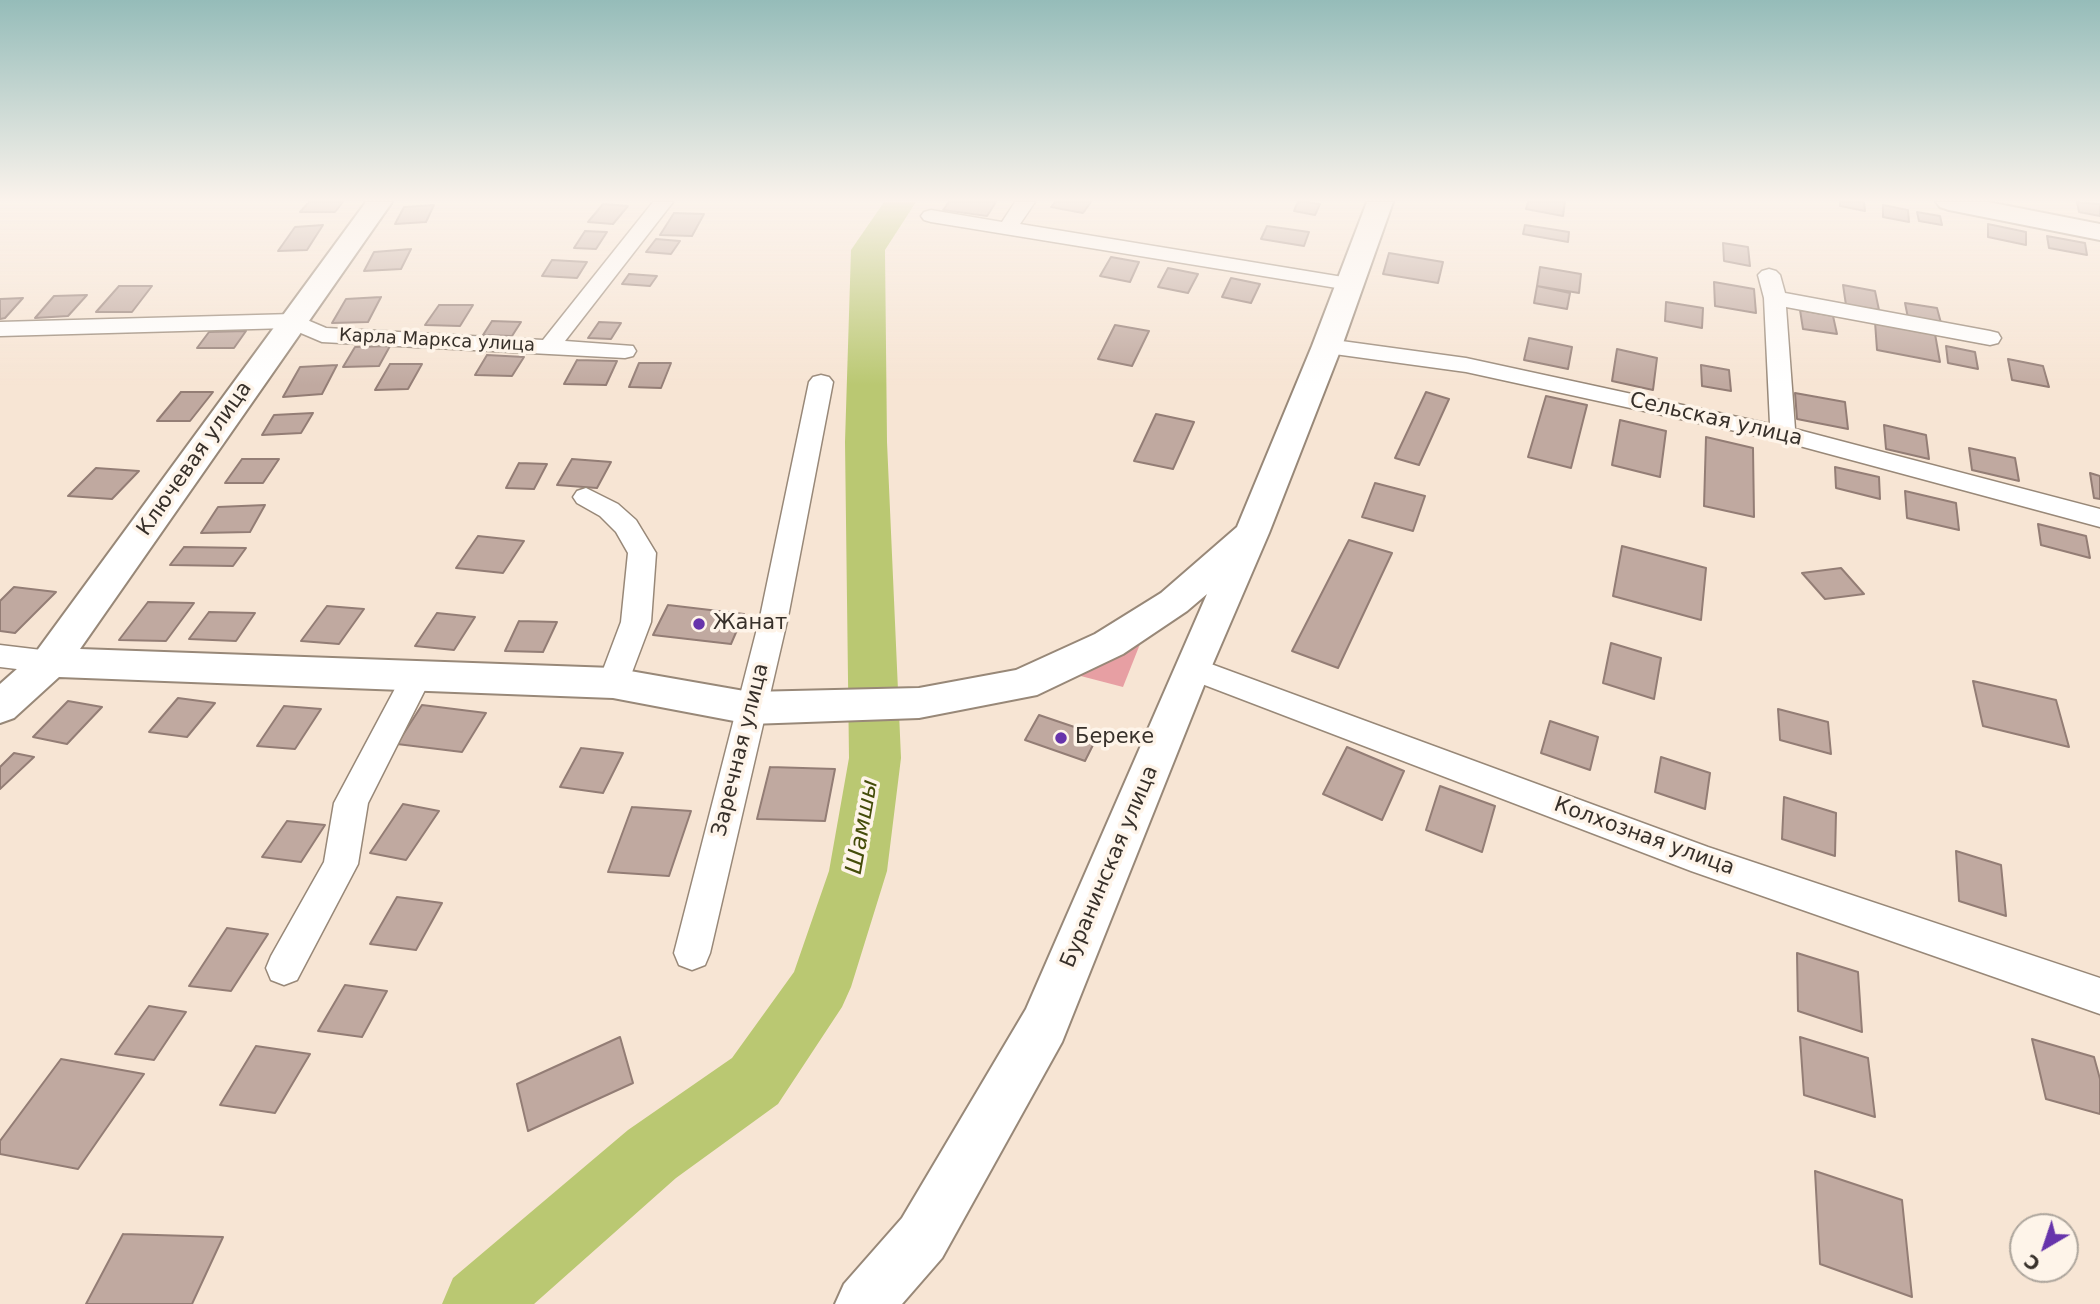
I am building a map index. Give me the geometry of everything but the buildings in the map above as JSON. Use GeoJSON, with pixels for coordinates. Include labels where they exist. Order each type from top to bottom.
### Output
{"type":"FeatureCollection","features":[{"type":"Feature","properties":{"kind":"street","name":"Ключевая улица"},"geometry":{"type":"LineString","coordinates":[[0,707],[50,662],[335,263]]}},
{"type":"Feature","properties":{"kind":"street"},"geometry":{"type":"LineString","coordinates":[[549,346],[615,263]]}},
{"type":"Feature","properties":{"kind":"street"},"geometry":{"type":"LineString","coordinates":[[1217,263],[1349,285]]}},
{"type":"Feature","properties":{"kind":"street","name":"Буранинская улица"},"geometry":{"type":"LineString","coordinates":[[864,1304],[922,1238],[1044,1025],[1192,668],[1252,533],[1357,263]]}},
{"type":"Feature","properties":{"kind":"street"},"geometry":{"type":"LineString","coordinates":[[1769,275],[1775,298],[1783,434]]}},
{"type":"Feature","properties":{"kind":"street"},"geometry":{"type":"LineString","coordinates":[[1775,298],[1990,338]]}},
{"type":"Feature","properties":{"kind":"street","name":"Карла Маркса улица"},"geometry":{"type":"LineString","coordinates":[[0,330],[293,321],[322,335],[625,351]]}},
{"type":"Feature","properties":{"kind":"street","name":"Сельская улица"},"geometry":{"type":"LineString","coordinates":[[1327,346],[1466,365],[1783,434],[2100,518]]}},
{"type":"Feature","properties":{"kind":"street","name":"Заречная улица"},"geometry":{"type":"LineString","coordinates":[[692,953],[774,617],[821,382]]}},
{"type":"Feature","properties":{"kind":"street"},"geometry":{"type":"LineString","coordinates":[[586,497],[609,510],[626,526],[642,553],[636,622],[613,683]]}},
{"type":"Feature","properties":{"kind":"street"},"geometry":{"type":"LineString","coordinates":[[0,656],[50,662],[613,683],[750,708],[919,703],[1023,684],[1109,644],[1174,602],[1252,533]]}},
{"type":"Feature","properties":{"kind":"street","name":"Колхозная улица"},"geometry":{"type":"LineString","coordinates":[[1192,668],[1703,860],[2100,996]]}},
{"type":"Feature","properties":{"kind":"street"},"geometry":{"type":"LineString","coordinates":[[284,968],[341,864],[351,803],[418,676]]}},
{"type":"Feature","properties":{"kind":"shaded area"},"geometry":{"type":"Polygon","coordinates":[[[1142,639],[1123,687],[1073,674],[1142,639]]]}},
{"type":"Feature","properties":{"kind":"waterway","name":"Шамшы"},"geometry":{"type":"LineString","coordinates":[[479,1304],[652,1154],[755,1081],[820,987],[858,871],[875,758],[866,442],[868,263]]}},
{"type":"Feature","properties":{"kind":"place","name":"Жанат"},"geometry":{"type":"Point","coordinates":[699,624]}},
{"type":"Feature","properties":{"kind":"place","name":"Береке"},"geometry":{"type":"Point","coordinates":[1061,738]}}]}
